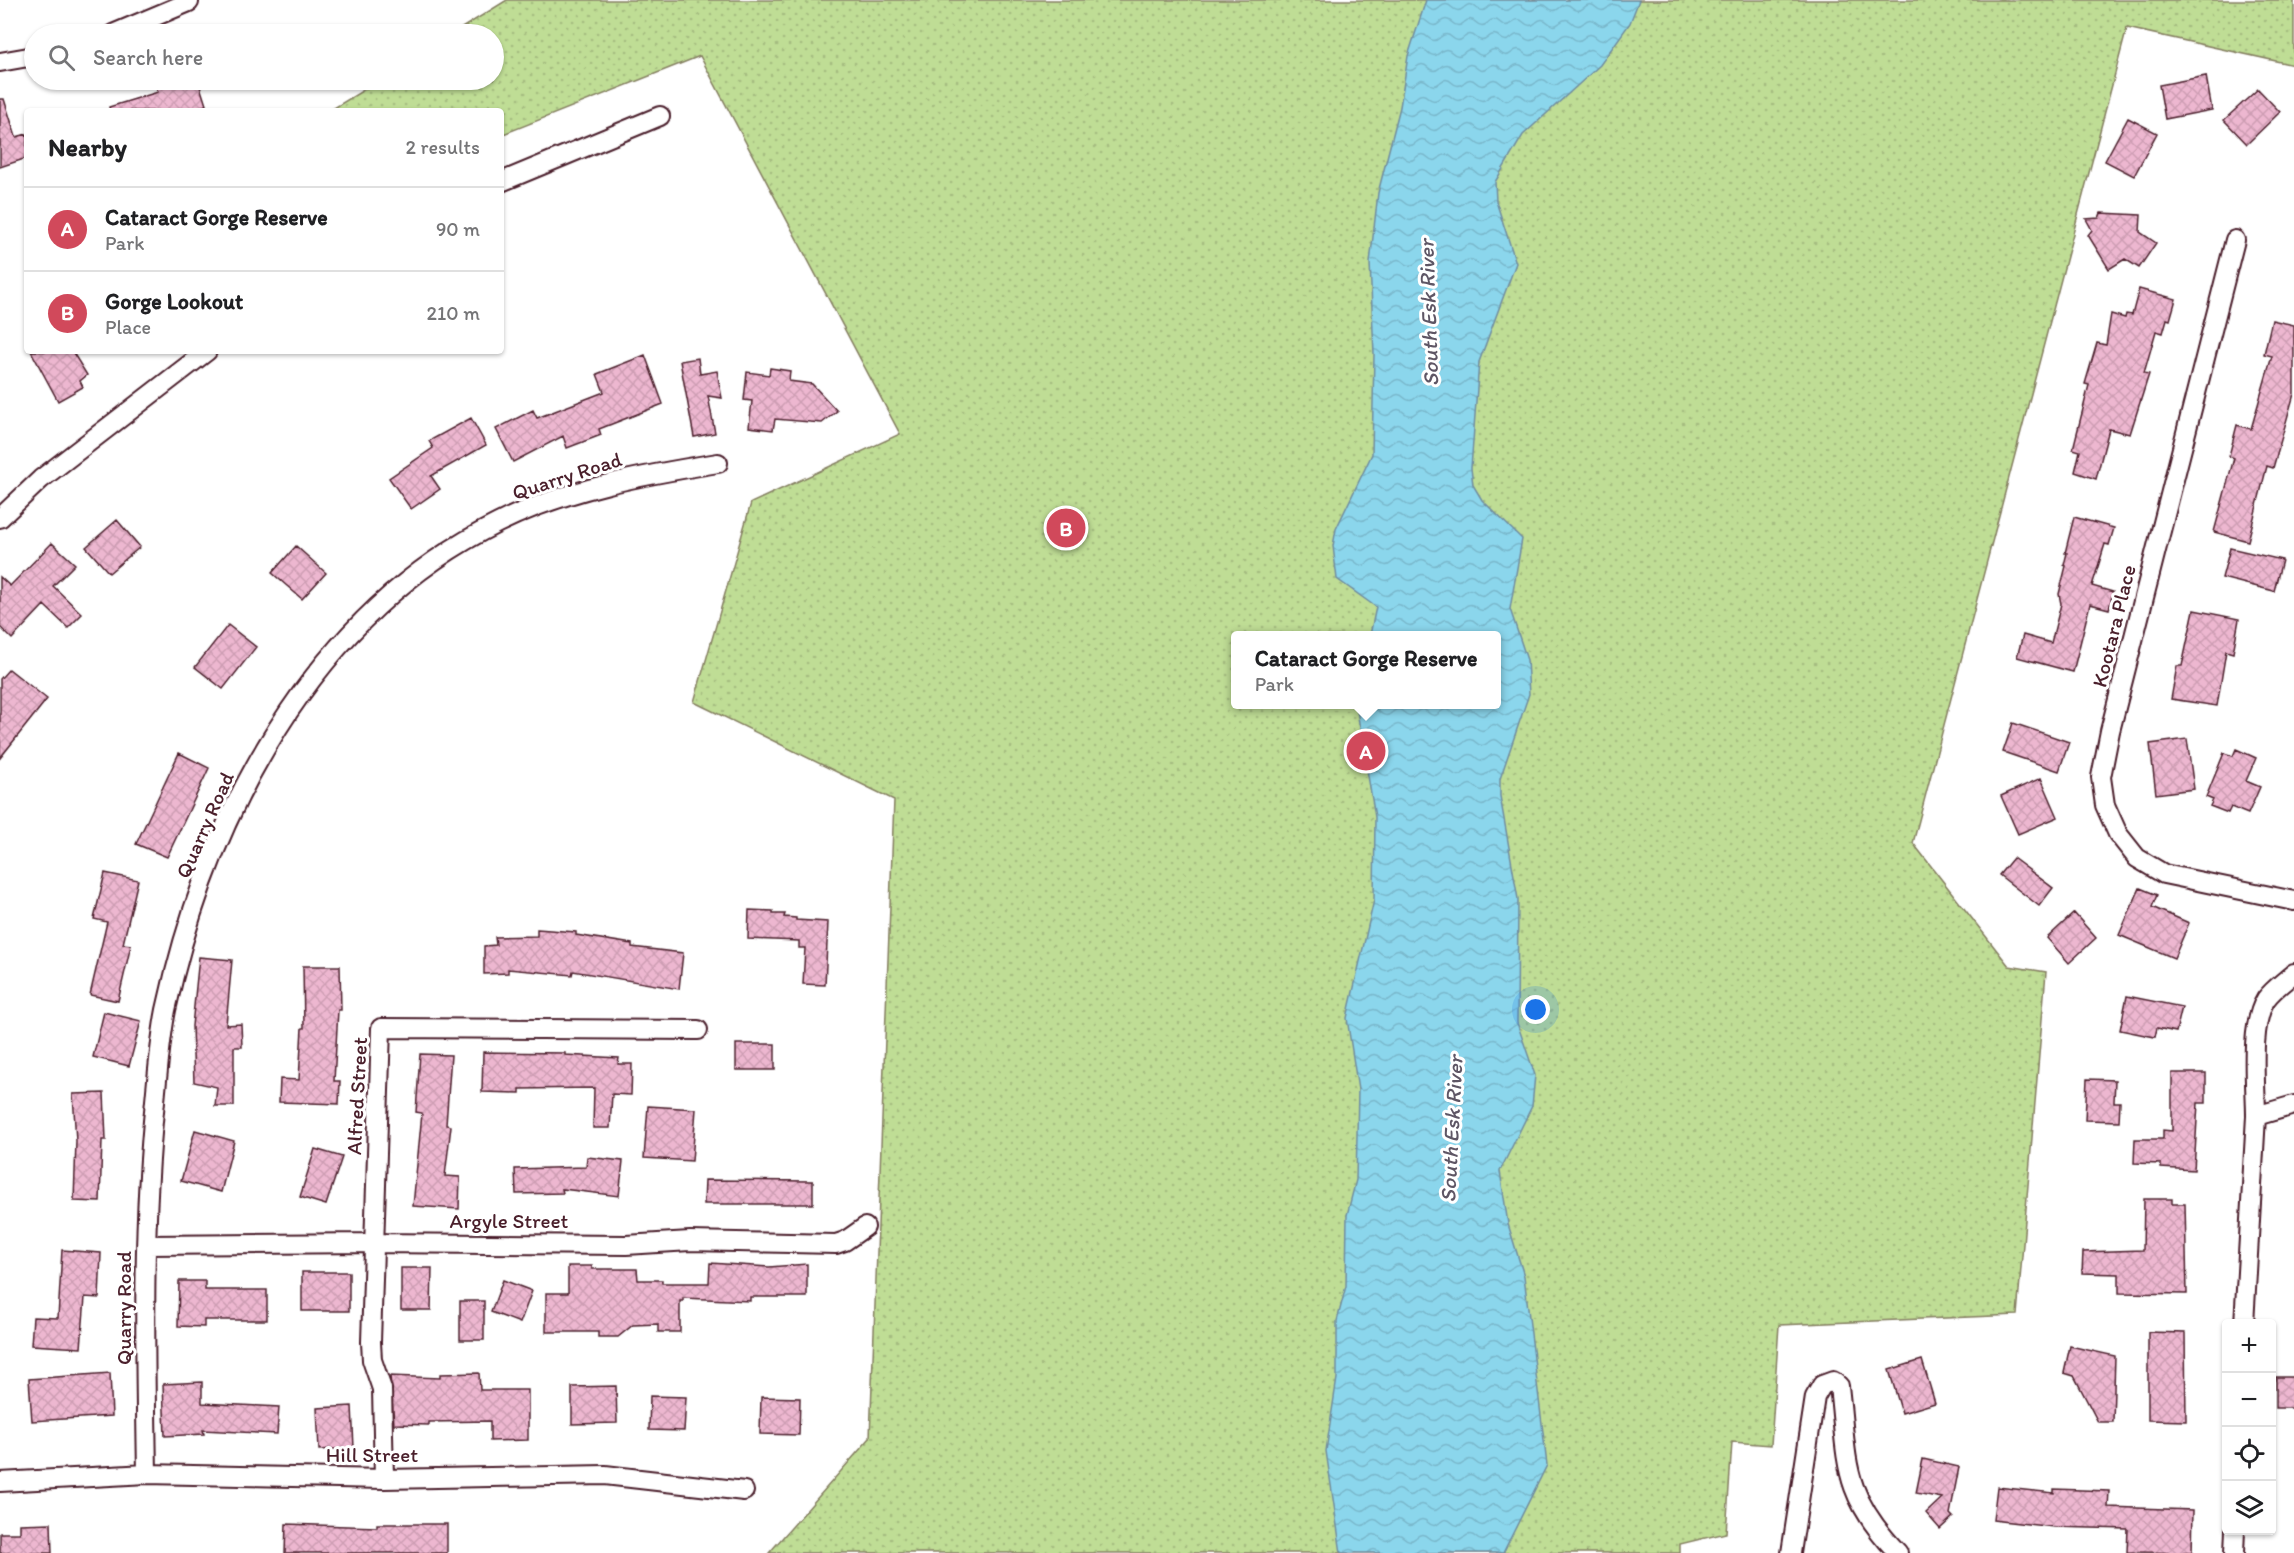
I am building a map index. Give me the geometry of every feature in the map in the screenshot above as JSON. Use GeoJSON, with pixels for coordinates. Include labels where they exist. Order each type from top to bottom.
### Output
{"type":"FeatureCollection","features":[{"type":"Feature","properties":{"kind":"street"},"geometry":{"type":"LineString","coordinates":[[137,24],[189,2]]}},
{"type":"Feature","properties":{"kind":"street"},"geometry":{"type":"LineString","coordinates":[[0,62],[24,58]]}},
{"type":"Feature","properties":{"kind":"street"},"geometry":{"type":"LineString","coordinates":[[504,181],[660,116]]}},
{"type":"Feature","properties":{"kind":"street","name":"Kootara Place"},"geometry":{"type":"LineString","coordinates":[[2235,240],[2116,708],[2101,777],[2105,805],[2118,834],[2137,858],[2164,874],[2294,901]]}},
{"type":"Feature","properties":{"kind":"street"},"geometry":{"type":"LineString","coordinates":[[0,518],[41,479],[203,354]]}},
{"type":"Feature","properties":{"kind":"street","name":"Quarry Road"},"geometry":{"type":"LineString","coordinates":[[147,1474],[149,1153],[159,1057],[166,1011],[204,877],[241,792],[295,701],[327,658],[375,607],[412,575],[498,523],[587,489],[645,474],[718,464]]}},
{"type":"Feature","properties":{"kind":"street"},"geometry":{"type":"LineString","coordinates":[[2244,1319],[2256,1116],[2256,1035],[2266,1000],[2294,973]]}},
{"type":"Feature","properties":{"kind":"street","name":"Alfred Street"},"geometry":{"type":"LineString","coordinates":[[384,1479],[382,1389],[372,1360],[371,1342],[381,1028],[698,1030]]}},
{"type":"Feature","properties":{"kind":"street"},"geometry":{"type":"LineString","coordinates":[[2256,1116],[2294,1105]]}},
{"type":"Feature","properties":{"kind":"street","name":"Argyle Street"},"geometry":{"type":"LineString","coordinates":[[147,1245],[374,1243],[626,1245],[690,1241],[836,1244],[845,1241],[865,1227]]}},
{"type":"Feature","properties":{"kind":"street"},"geometry":{"type":"LineString","coordinates":[[1791,1553],[1815,1397],[1822,1384],[1833,1381],[1839,1386],[1848,1473],[1857,1499],[1874,1528],[1898,1553]]}},
{"type":"Feature","properties":{"kind":"street","name":"Hill Street"},"geometry":{"type":"LineString","coordinates":[[0,1482],[147,1474],[384,1479],[605,1475],[744,1491]]}},
{"type":"Feature","properties":{"kind":"street"},"geometry":{"type":"LineString","coordinates":[[2234,1553],[2235,1535]]}},
{"type":"Feature","properties":{"kind":"green space"},"geometry":{"type":"Polygon","coordinates":[[[507,0],[2294,0],[2294,65],[2127,28],[1913,843],[2009,966],[2046,972],[2017,1315],[1779,1325],[1771,1445],[1732,1442],[1726,1533],[1680,1544],[1680,1553],[769,1553],[870,1438],[894,800],[694,702],[751,503],[900,434],[700,56],[504,134],[504,108],[334,108],[364,90],[504,90],[504,24],[468,24],[507,0]]]}},
{"type":"Feature","properties":{"kind":"water","name":"South Esk River"},"geometry":{"type":"Polygon","coordinates":[[[1426,0],[1639,0],[1630,23],[1600,65],[1523,135],[1495,182],[1496,201],[1516,263],[1479,362],[1471,468],[1473,485],[1482,500],[1522,539],[1510,609],[1527,660],[1529,694],[1500,779],[1500,796],[1518,899],[1517,1023],[1535,1075],[1532,1106],[1500,1171],[1508,1224],[1524,1276],[1547,1465],[1503,1553],[1341,1553],[1326,1451],[1337,1378],[1337,1321],[1346,1286],[1347,1215],[1356,1180],[1358,1090],[1347,1018],[1374,900],[1375,817],[1357,709],[1501,709],[1501,631],[1371,631],[1376,607],[1337,579],[1333,546],[1336,529],[1372,454],[1374,354],[1370,263],[1378,193],[1400,107],[1408,56],[1426,0]]]}},
{"type":"Feature","properties":{"kind":"building"},"geometry":{"type":"Polygon","coordinates":[[[2206,76],[2212,110],[2165,119],[2159,85],[2206,76]]]}},
{"type":"Feature","properties":{"kind":"building"},"geometry":{"type":"Polygon","coordinates":[[[2258,89],[2280,112],[2247,144],[2224,120],[2258,89]]]}},
{"type":"Feature","properties":{"kind":"building"},"geometry":{"type":"Polygon","coordinates":[[[157,90],[201,90],[206,105],[198,108],[109,108],[109,107],[158,92],[157,90]]]}},
{"type":"Feature","properties":{"kind":"building"},"geometry":{"type":"Polygon","coordinates":[[[0,99],[4,99],[16,137],[24,135],[24,159],[0,167],[0,99]]]}},
{"type":"Feature","properties":{"kind":"building"},"geometry":{"type":"Polygon","coordinates":[[[2128,118],[2157,133],[2134,176],[2105,161],[2128,118]]]}},
{"type":"Feature","properties":{"kind":"building"},"geometry":{"type":"Polygon","coordinates":[[[2101,213],[2141,215],[2140,232],[2156,243],[2139,268],[2125,259],[2109,269],[2088,235],[2092,230],[2086,219],[2099,218],[2101,213]]]}},
{"type":"Feature","properties":{"kind":"building"},"geometry":{"type":"Polygon","coordinates":[[[2139,289],[2176,299],[2170,320],[2167,319],[2163,333],[2156,331],[2144,373],[2149,374],[2130,434],[2109,429],[2096,479],[2075,472],[2080,451],[2073,449],[2089,385],[2085,384],[2097,343],[2106,345],[2111,314],[2125,318],[2126,314],[2132,315],[2139,289]]]}},
{"type":"Feature","properties":{"kind":"building"},"geometry":{"type":"Polygon","coordinates":[[[2272,320],[2294,325],[2294,394],[2273,468],[2267,466],[2248,541],[2214,532],[2234,458],[2229,456],[2237,425],[2251,429],[2272,356],[2264,354],[2272,320]]]}},
{"type":"Feature","properties":{"kind":"building"},"geometry":{"type":"Polygon","coordinates":[[[33,354],[74,354],[87,375],[80,381],[83,387],[58,401],[33,354]]]}},
{"type":"Feature","properties":{"kind":"building"},"geometry":{"type":"Polygon","coordinates":[[[645,355],[663,404],[599,429],[601,435],[567,448],[563,436],[513,462],[496,429],[533,410],[537,418],[604,392],[597,374],[645,355]]]}},
{"type":"Feature","properties":{"kind":"building"},"geometry":{"type":"Polygon","coordinates":[[[698,358],[700,374],[717,371],[722,398],[708,396],[715,433],[694,437],[680,361],[698,358]]]}},
{"type":"Feature","properties":{"kind":"building"},"geometry":{"type":"Polygon","coordinates":[[[770,368],[790,371],[789,381],[812,384],[837,411],[822,423],[775,419],[773,430],[749,427],[752,401],[744,400],[747,372],[769,375],[770,368]]]}},
{"type":"Feature","properties":{"kind":"building"},"geometry":{"type":"Polygon","coordinates":[[[471,418],[486,445],[431,476],[440,489],[411,509],[389,478],[433,448],[429,441],[471,418]]]}},
{"type":"Feature","properties":{"kind":"building"},"geometry":{"type":"Polygon","coordinates":[[[2074,517],[2114,528],[2109,545],[2105,544],[2092,586],[2113,592],[2109,609],[2090,604],[2073,672],[2017,657],[2023,635],[2051,643],[2061,604],[2059,594],[2066,566],[2064,565],[2067,553],[2065,553],[2074,517]]]}},
{"type":"Feature","properties":{"kind":"building"},"geometry":{"type":"Polygon","coordinates":[[[117,520],[140,547],[109,573],[86,547],[117,520]]]}},
{"type":"Feature","properties":{"kind":"building"},"geometry":{"type":"Polygon","coordinates":[[[52,543],[75,564],[53,586],[82,614],[68,628],[44,605],[12,639],[0,627],[0,577],[10,586],[52,543]]]}},
{"type":"Feature","properties":{"kind":"building"},"geometry":{"type":"Polygon","coordinates":[[[296,546],[326,573],[302,599],[272,573],[296,546]]]}},
{"type":"Feature","properties":{"kind":"building"},"geometry":{"type":"Polygon","coordinates":[[[2230,548],[2282,560],[2274,591],[2222,578],[2230,548]]]}},
{"type":"Feature","properties":{"kind":"building"},"geometry":{"type":"Polygon","coordinates":[[[2194,610],[2239,619],[2233,653],[2226,651],[2217,706],[2171,699],[2177,666],[2182,666],[2194,610]]]}},
{"type":"Feature","properties":{"kind":"building"},"geometry":{"type":"Polygon","coordinates":[[[228,625],[256,647],[223,689],[195,667],[228,625]]]}},
{"type":"Feature","properties":{"kind":"building"},"geometry":{"type":"Polygon","coordinates":[[[9,669],[47,699],[0,758],[0,679],[9,669]]]}},
{"type":"Feature","properties":{"kind":"building"},"geometry":{"type":"Polygon","coordinates":[[[2013,723],[2069,742],[2059,771],[2003,752],[2013,723]]]}},
{"type":"Feature","properties":{"kind":"building"},"geometry":{"type":"Polygon","coordinates":[[[2187,739],[2194,789],[2156,794],[2150,744],[2187,739]]]}},
{"type":"Feature","properties":{"kind":"building"},"geometry":{"type":"Polygon","coordinates":[[[2236,749],[2256,758],[2246,781],[2260,787],[2248,814],[2231,807],[2228,813],[2210,806],[2213,800],[2206,797],[2224,753],[2233,756],[2236,749]]]}},
{"type":"Feature","properties":{"kind":"building"},"geometry":{"type":"Polygon","coordinates":[[[179,753],[209,768],[167,857],[136,844],[179,753]]]}},
{"type":"Feature","properties":{"kind":"building"},"geometry":{"type":"Polygon","coordinates":[[[2041,778],[2058,817],[2018,834],[2001,796],[2041,778]]]}},
{"type":"Feature","properties":{"kind":"building"},"geometry":{"type":"Polygon","coordinates":[[[2013,858],[2053,888],[2039,906],[1999,875],[2013,858]]]}},
{"type":"Feature","properties":{"kind":"building"},"geometry":{"type":"Polygon","coordinates":[[[105,873],[138,880],[123,944],[131,945],[118,1001],[90,995],[107,922],[94,919],[105,873]]]}},
{"type":"Feature","properties":{"kind":"building"},"geometry":{"type":"Polygon","coordinates":[[[2140,888],[2157,895],[2152,907],[2189,923],[2174,958],[2119,935],[2140,888]]]}},
{"type":"Feature","properties":{"kind":"building"},"geometry":{"type":"Polygon","coordinates":[[[749,910],[773,911],[773,914],[785,914],[784,917],[796,918],[796,920],[828,922],[825,985],[803,984],[805,948],[799,948],[799,941],[748,939],[749,910]]]}},
{"type":"Feature","properties":{"kind":"building"},"geometry":{"type":"Polygon","coordinates":[[[2074,913],[2096,938],[2069,963],[2047,938],[2074,913]]]}},
{"type":"Feature","properties":{"kind":"building"},"geometry":{"type":"Polygon","coordinates":[[[537,929],[576,932],[576,935],[632,944],[632,947],[683,953],[679,989],[573,971],[572,975],[508,969],[508,973],[484,974],[484,946],[496,945],[495,937],[537,936],[537,929]]]}},
{"type":"Feature","properties":{"kind":"building"},"geometry":{"type":"Polygon","coordinates":[[[199,957],[232,960],[226,1025],[241,1024],[242,1047],[234,1047],[234,1106],[215,1106],[217,1087],[194,1082],[192,1026],[199,957]]]}},
{"type":"Feature","properties":{"kind":"building"},"geometry":{"type":"Polygon","coordinates":[[[303,966],[340,966],[341,1010],[338,1010],[334,1081],[340,1081],[339,1104],[279,1102],[280,1079],[299,1080],[302,1028],[304,1028],[303,966]]]}},
{"type":"Feature","properties":{"kind":"building"},"geometry":{"type":"Polygon","coordinates":[[[2127,996],[2182,1007],[2176,1032],[2157,1028],[2155,1037],[2120,1030],[2127,996]]]}},
{"type":"Feature","properties":{"kind":"building"},"geometry":{"type":"Polygon","coordinates":[[[104,1012],[141,1021],[129,1066],[93,1057],[104,1012]]]}},
{"type":"Feature","properties":{"kind":"building"},"geometry":{"type":"Polygon","coordinates":[[[736,1044],[775,1044],[775,1070],[736,1070],[736,1044]]]}},
{"type":"Feature","properties":{"kind":"building"},"geometry":{"type":"Polygon","coordinates":[[[483,1052],[565,1053],[565,1055],[619,1058],[618,1064],[632,1064],[631,1095],[612,1094],[610,1128],[593,1128],[594,1088],[520,1089],[520,1093],[482,1092],[483,1052]]]}},
{"type":"Feature","properties":{"kind":"building"},"geometry":{"type":"Polygon","coordinates":[[[420,1054],[451,1055],[446,1125],[451,1126],[445,1176],[460,1177],[459,1209],[413,1206],[422,1113],[416,1112],[420,1054]]]}},
{"type":"Feature","properties":{"kind":"building"},"geometry":{"type":"Polygon","coordinates":[[[2172,1073],[2206,1073],[2206,1103],[2198,1103],[2194,1170],[2161,1168],[2161,1164],[2134,1163],[2135,1139],[2163,1139],[2163,1130],[2172,1131],[2172,1073]]]}},
{"type":"Feature","properties":{"kind":"building"},"geometry":{"type":"Polygon","coordinates":[[[2087,1079],[2115,1080],[2114,1102],[2120,1102],[2119,1121],[2085,1120],[2087,1079]]]}},
{"type":"Feature","properties":{"kind":"building"},"geometry":{"type":"Polygon","coordinates":[[[104,1093],[106,1140],[102,1140],[100,1202],[74,1201],[76,1141],[73,1094],[104,1093]]]}},
{"type":"Feature","properties":{"kind":"building"},"geometry":{"type":"Polygon","coordinates":[[[648,1106],[696,1109],[692,1161],[644,1158],[648,1106]]]}},
{"type":"Feature","properties":{"kind":"building"},"geometry":{"type":"Polygon","coordinates":[[[195,1130],[234,1141],[221,1192],[181,1181],[195,1130]]]}},
{"type":"Feature","properties":{"kind":"building"},"geometry":{"type":"Polygon","coordinates":[[[315,1149],[342,1157],[326,1205],[300,1197],[315,1149]]]}},
{"type":"Feature","properties":{"kind":"building"},"geometry":{"type":"Polygon","coordinates":[[[587,1157],[623,1161],[619,1196],[562,1189],[563,1193],[516,1194],[515,1169],[586,1167],[587,1157]]]}},
{"type":"Feature","properties":{"kind":"building"},"geometry":{"type":"Polygon","coordinates":[[[705,1180],[813,1181],[813,1204],[704,1204],[705,1180]]]}},
{"type":"Feature","properties":{"kind":"building"},"geometry":{"type":"Polygon","coordinates":[[[2144,1199],[2172,1199],[2172,1204],[2185,1204],[2187,1294],[2119,1293],[2119,1274],[2082,1273],[2083,1252],[2143,1250],[2144,1199]]]}},
{"type":"Feature","properties":{"kind":"building"},"geometry":{"type":"Polygon","coordinates":[[[62,1250],[101,1253],[99,1298],[85,1297],[81,1348],[31,1345],[33,1317],[58,1318],[62,1250]]]}},
{"type":"Feature","properties":{"kind":"building"},"geometry":{"type":"Polygon","coordinates":[[[710,1263],[769,1267],[807,1264],[807,1297],[750,1297],[750,1301],[683,1298],[683,1301],[680,1301],[680,1332],[658,1332],[658,1324],[633,1325],[618,1337],[598,1337],[598,1332],[546,1332],[546,1293],[568,1293],[568,1266],[592,1266],[592,1269],[637,1269],[638,1280],[662,1280],[662,1283],[709,1283],[710,1263]]]}},
{"type":"Feature","properties":{"kind":"building"},"geometry":{"type":"Polygon","coordinates":[[[401,1268],[432,1268],[431,1310],[401,1310],[401,1268]]]}},
{"type":"Feature","properties":{"kind":"building"},"geometry":{"type":"Polygon","coordinates":[[[302,1272],[349,1272],[349,1311],[302,1311],[302,1272]]]}},
{"type":"Feature","properties":{"kind":"building"},"geometry":{"type":"Polygon","coordinates":[[[503,1280],[532,1291],[520,1323],[491,1312],[503,1280]]]}},
{"type":"Feature","properties":{"kind":"building"},"geometry":{"type":"Polygon","coordinates":[[[179,1281],[205,1281],[205,1290],[267,1290],[267,1320],[204,1320],[204,1327],[178,1326],[179,1281]]]}},
{"type":"Feature","properties":{"kind":"building"},"geometry":{"type":"Polygon","coordinates":[[[460,1301],[484,1301],[484,1340],[460,1340],[460,1301]]]}},
{"type":"Feature","properties":{"kind":"building"},"geometry":{"type":"Polygon","coordinates":[[[2148,1332],[2185,1333],[2186,1421],[2148,1420],[2148,1332]]]}},
{"type":"Feature","properties":{"kind":"building"},"geometry":{"type":"Polygon","coordinates":[[[2070,1346],[2115,1356],[2113,1422],[2098,1422],[2074,1376],[2064,1373],[2070,1346]]]}},
{"type":"Feature","properties":{"kind":"building"},"geometry":{"type":"Polygon","coordinates":[[[1922,1360],[1935,1403],[1902,1413],[1889,1370],[1922,1360]]]}},
{"type":"Feature","properties":{"kind":"building"},"geometry":{"type":"Polygon","coordinates":[[[110,1373],[112,1416],[32,1421],[29,1379],[110,1373]]]}},
{"type":"Feature","properties":{"kind":"building"},"geometry":{"type":"Polygon","coordinates":[[[479,1373],[480,1390],[528,1390],[528,1440],[490,1441],[490,1421],[429,1422],[429,1425],[394,1424],[390,1376],[440,1378],[440,1374],[479,1373]]]}},
{"type":"Feature","properties":{"kind":"building"},"geometry":{"type":"Polygon","coordinates":[[[2276,1377],[2294,1377],[2294,1408],[2276,1408],[2276,1377]]]}},
{"type":"Feature","properties":{"kind":"building"},"geometry":{"type":"Polygon","coordinates":[[[202,1382],[202,1403],[279,1407],[277,1434],[203,1430],[204,1434],[165,1436],[163,1384],[202,1382]]]}},
{"type":"Feature","properties":{"kind":"building"},"geometry":{"type":"Polygon","coordinates":[[[616,1386],[617,1423],[572,1424],[572,1387],[616,1386]]]}},
{"type":"Feature","properties":{"kind":"building"},"geometry":{"type":"Polygon","coordinates":[[[650,1396],[686,1397],[684,1431],[649,1430],[650,1396]]]}},
{"type":"Feature","properties":{"kind":"building"},"geometry":{"type":"Polygon","coordinates":[[[761,1397],[800,1398],[799,1435],[760,1434],[761,1397]]]}},
{"type":"Feature","properties":{"kind":"building"},"geometry":{"type":"Polygon","coordinates":[[[352,1406],[354,1448],[319,1450],[317,1408],[352,1406]]]}},
{"type":"Feature","properties":{"kind":"building"},"geometry":{"type":"Polygon","coordinates":[[[1923,1459],[1959,1467],[1950,1514],[1953,1517],[1940,1529],[1926,1513],[1942,1498],[1916,1493],[1923,1459]]]}},
{"type":"Feature","properties":{"kind":"building"},"geometry":{"type":"Polygon","coordinates":[[[1997,1487],[2054,1493],[2054,1489],[2109,1491],[2108,1507],[2193,1510],[2192,1553],[2127,1552],[2128,1529],[2054,1527],[1993,1520],[1997,1487]]]}},
{"type":"Feature","properties":{"kind":"building"},"geometry":{"type":"Polygon","coordinates":[[[51,1523],[52,1553],[0,1553],[0,1533],[20,1533],[20,1524],[51,1523]]]}},
{"type":"Feature","properties":{"kind":"building"},"geometry":{"type":"Polygon","coordinates":[[[286,1524],[377,1527],[377,1524],[447,1524],[447,1553],[285,1553],[286,1524]]]}},
{"type":"Feature","properties":{"kind":"place","name":"Gorge Lookout"},"geometry":{"type":"Point","coordinates":[1066,528]}},
{"type":"Feature","properties":{"kind":"place","name":"Cataract Gorge Reserve"},"geometry":{"type":"Point","coordinates":[1366,751]}}]}
